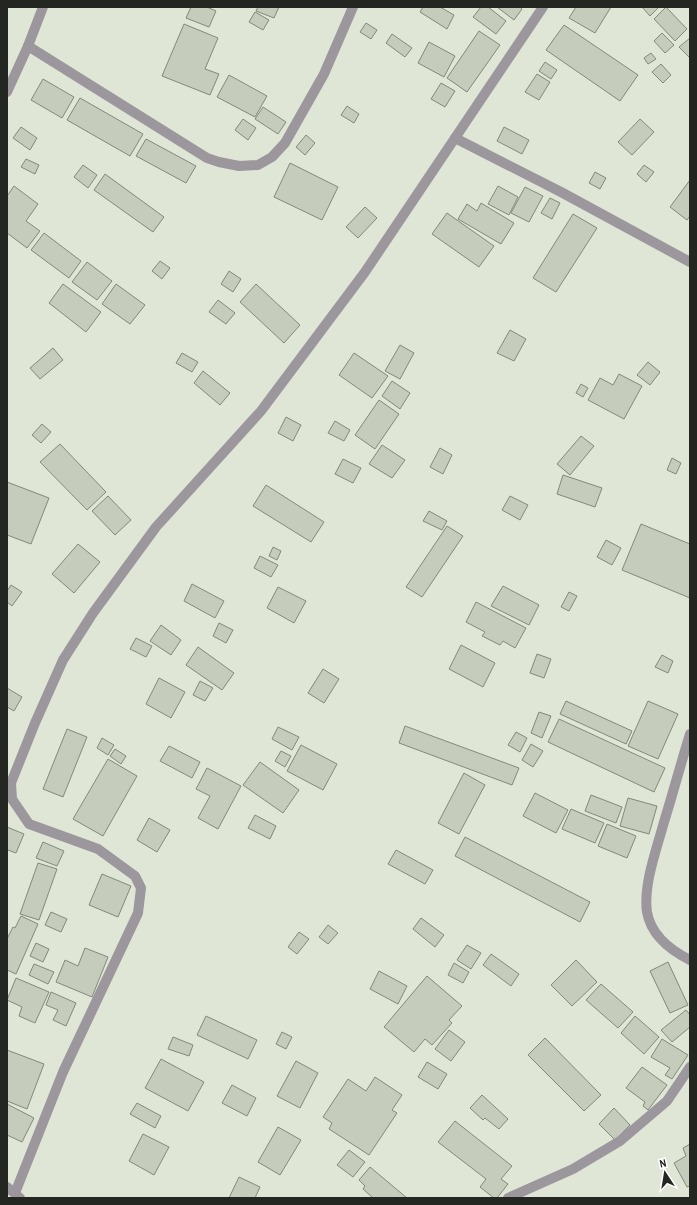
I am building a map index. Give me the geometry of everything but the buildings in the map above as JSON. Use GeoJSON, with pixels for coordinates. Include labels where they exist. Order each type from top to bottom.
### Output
{"type":"FeatureCollection","features":[{"type":"Feature","properties":{"kind":"street"},"geometry":{"type":"LineString","coordinates":[[7,92],[28,46],[43,7]]}},
{"type":"Feature","properties":{"kind":"street"},"geometry":{"type":"LineString","coordinates":[[28,46],[207,158],[239,166],[258,165],[272,157],[285,143],[324,74],[354,7]]}},
{"type":"Feature","properties":{"kind":"street"},"geometry":{"type":"LineString","coordinates":[[14,1193],[63,1072],[138,913],[141,888],[135,876],[98,849],[29,824],[12,799],[11,783],[35,723],[63,660],[93,613],[156,527],[261,411],[365,272],[543,7]]}},
{"type":"Feature","properties":{"kind":"street"},"geometry":{"type":"LineString","coordinates":[[455,138],[561,192],[690,262]]}},
{"type":"Feature","properties":{"kind":"street"},"geometry":{"type":"LineString","coordinates":[[690,734],[658,842],[647,888],[647,912],[655,933],[675,952],[690,960]]}},
{"type":"Feature","properties":{"kind":"street"},"geometry":{"type":"LineString","coordinates":[[508,1198],[573,1169],[620,1141],[668,1101],[690,1067]]}}]}
